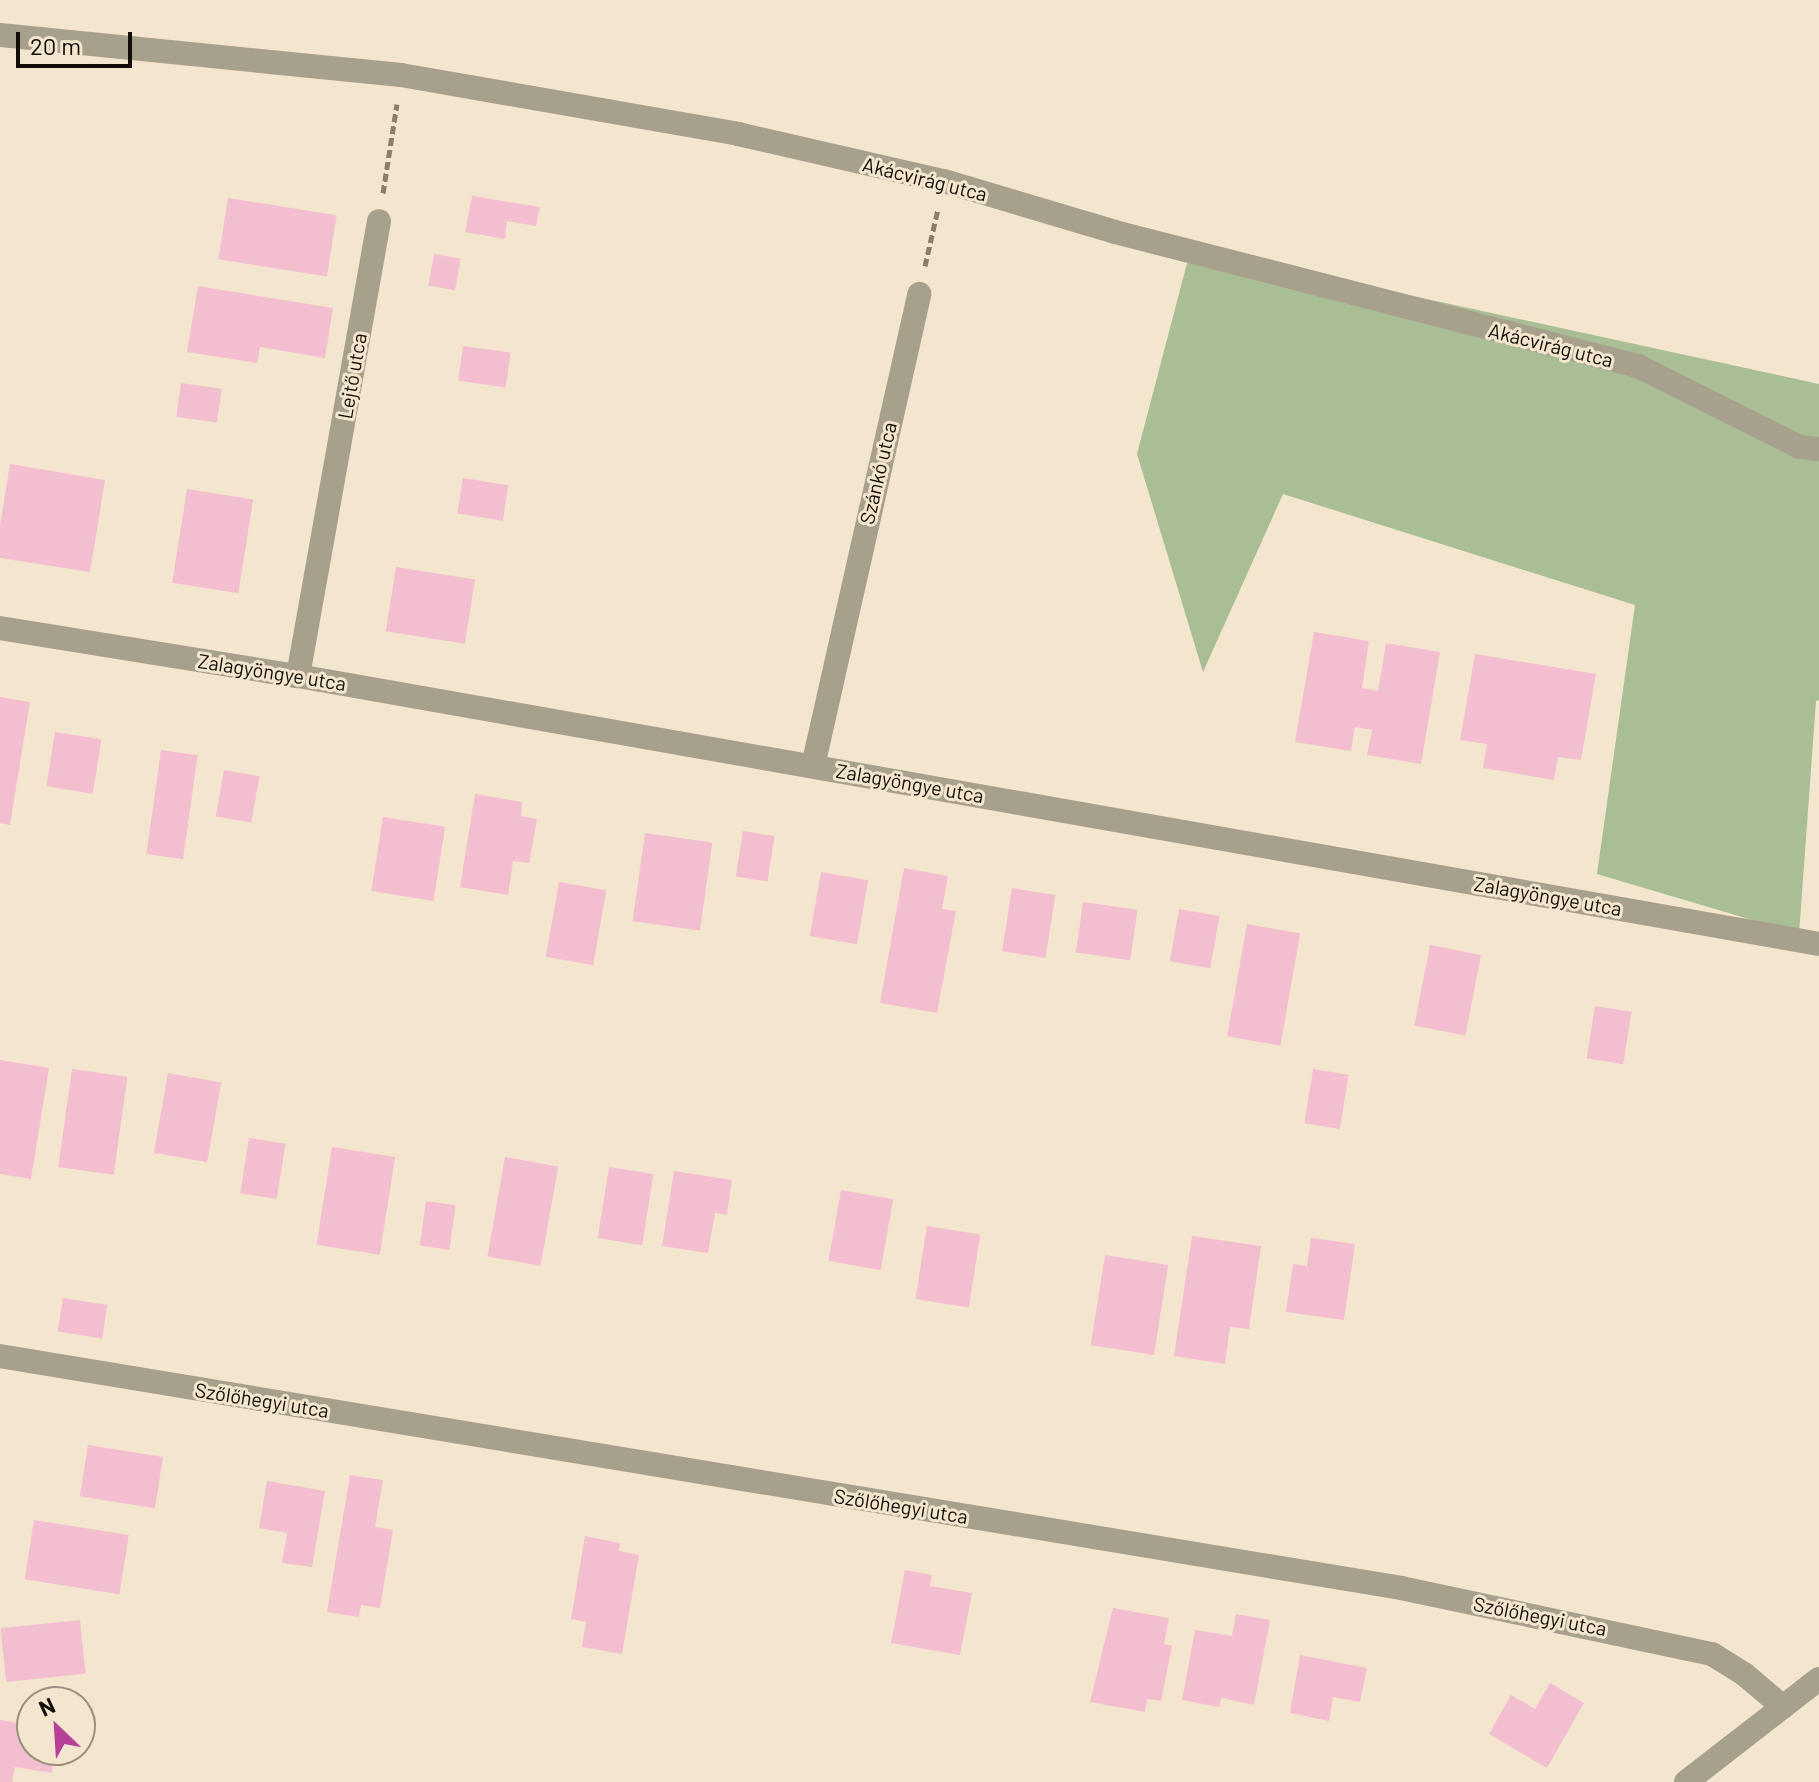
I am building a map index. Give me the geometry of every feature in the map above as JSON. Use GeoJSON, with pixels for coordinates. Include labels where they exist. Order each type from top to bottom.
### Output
{"type":"FeatureCollection","features":[{"type":"Feature","properties":{"kind":"street","name":"Akácvirág utca"},"geometry":{"type":"LineString","coordinates":[[0,35],[401,75],[738,134],[944,181],[1130,236],[1638,366],[1759,429],[1800,447],[1819,449]]}},
{"type":"Feature","properties":{"kind":"street","name":"Lejtő utca"},"geometry":{"type":"LineString","coordinates":[[298,676],[379,221]]}},
{"type":"Feature","properties":{"kind":"street","name":"Szánkó utca"},"geometry":{"type":"LineString","coordinates":[[813,766],[919,294]]}},
{"type":"Feature","properties":{"kind":"street","name":"Zalagyöngye utca"},"geometry":{"type":"LineString","coordinates":[[0,628],[298,676],[1819,944]]}},
{"type":"Feature","properties":{"kind":"street","name":"Szőlőhegyi utca"},"geometry":{"type":"LineString","coordinates":[[0,1356],[1401,1588],[1712,1654],[1744,1674],[1783,1707]]}},
{"type":"Feature","properties":{"kind":"street"},"geometry":{"type":"LineString","coordinates":[[1686,1782],[1819,1679]]}},
{"type":"Feature","properties":{"kind":"path"},"geometry":{"type":"LineString","coordinates":[[379,221],[401,75]]}},
{"type":"Feature","properties":{"kind":"path"},"geometry":{"type":"LineString","coordinates":[[919,294],[944,181]]}},
{"type":"Feature","properties":{"kind":"green space"},"geometry":{"type":"Polygon","coordinates":[[[1191,248],[1819,384],[1819,700],[1816,701],[1799,934],[1597,874],[1635,605],[1283,494],[1203,672],[1137,454],[1191,248]]]}},
{"type":"Feature","properties":{"kind":"building"},"geometry":{"type":"Polygon","coordinates":[[[472,196],[540,207],[536,226],[507,221],[505,239],[465,232],[472,196]]]}},
{"type":"Feature","properties":{"kind":"building"},"geometry":{"type":"Polygon","coordinates":[[[228,198],[337,215],[327,276],[218,259],[228,198]]]}},
{"type":"Feature","properties":{"kind":"building"},"geometry":{"type":"Polygon","coordinates":[[[434,254],[461,259],[455,290],[428,286],[434,254]]]}},
{"type":"Feature","properties":{"kind":"building"},"geometry":{"type":"Polygon","coordinates":[[[198,286],[333,308],[325,358],[260,347],[257,363],[187,352],[198,286]]]}},
{"type":"Feature","properties":{"kind":"building"},"geometry":{"type":"Polygon","coordinates":[[[463,346],[511,353],[506,387],[458,381],[463,346]]]}},
{"type":"Feature","properties":{"kind":"building"},"geometry":{"type":"Polygon","coordinates":[[[181,383],[222,389],[217,422],[176,417],[181,383]]]}},
{"type":"Feature","properties":{"kind":"building"},"geometry":{"type":"Polygon","coordinates":[[[10,464],[105,480],[90,572],[0,558],[0,525],[10,464]]]}},
{"type":"Feature","properties":{"kind":"building"},"geometry":{"type":"Polygon","coordinates":[[[463,478],[508,485],[503,521],[457,514],[463,478]]]}},
{"type":"Feature","properties":{"kind":"building"},"geometry":{"type":"Polygon","coordinates":[[[187,489],[253,499],[238,593],[172,583],[187,489]]]}},
{"type":"Feature","properties":{"kind":"building"},"geometry":{"type":"Polygon","coordinates":[[[396,567],[475,580],[465,644],[386,631],[396,567]]]}},
{"type":"Feature","properties":{"kind":"building"},"geometry":{"type":"Polygon","coordinates":[[[1314,632],[1369,641],[1362,688],[1378,691],[1386,643],[1440,652],[1421,764],[1367,755],[1372,730],[1355,727],[1351,751],[1295,742],[1314,632]]]}},
{"type":"Feature","properties":{"kind":"building"},"geometry":{"type":"Polygon","coordinates":[[[1475,654],[1596,674],[1581,760],[1558,757],[1554,780],[1483,768],[1487,744],[1460,740],[1475,654]]]}},
{"type":"Feature","properties":{"kind":"building"},"geometry":{"type":"Polygon","coordinates":[[[0,697],[30,702],[10,825],[0,823],[0,697]]]}},
{"type":"Feature","properties":{"kind":"building"},"geometry":{"type":"Polygon","coordinates":[[[55,732],[101,739],[93,794],[46,786],[55,732]]]}},
{"type":"Feature","properties":{"kind":"building"},"geometry":{"type":"Polygon","coordinates":[[[161,750],[198,755],[183,859],[146,854],[161,750]]]}},
{"type":"Feature","properties":{"kind":"building"},"geometry":{"type":"Polygon","coordinates":[[[224,770],[259,776],[251,823],[216,816],[224,770]]]}},
{"type":"Feature","properties":{"kind":"building"},"geometry":{"type":"Polygon","coordinates":[[[475,794],[522,802],[521,816],[537,819],[529,863],[513,861],[508,895],[460,887],[475,794]]]}},
{"type":"Feature","properties":{"kind":"building"},"geometry":{"type":"Polygon","coordinates":[[[383,817],[445,827],[433,901],[371,891],[383,817]]]}},
{"type":"Feature","properties":{"kind":"building"},"geometry":{"type":"Polygon","coordinates":[[[743,831],[775,836],[767,881],[736,876],[743,831]]]}},
{"type":"Feature","properties":{"kind":"building"},"geometry":{"type":"Polygon","coordinates":[[[645,833],[712,842],[700,931],[633,921],[645,833]]]}},
{"type":"Feature","properties":{"kind":"building"},"geometry":{"type":"Polygon","coordinates":[[[904,868],[948,876],[942,909],[956,911],[937,1013],[880,1003],[904,868]]]}},
{"type":"Feature","properties":{"kind":"building"},"geometry":{"type":"Polygon","coordinates":[[[821,872],[868,880],[857,944],[810,936],[821,872]]]}},
{"type":"Feature","properties":{"kind":"building"},"geometry":{"type":"Polygon","coordinates":[[[559,882],[606,890],[593,965],[546,957],[559,882]]]}},
{"type":"Feature","properties":{"kind":"building"},"geometry":{"type":"Polygon","coordinates":[[[1012,888],[1055,895],[1045,958],[1002,951],[1012,888]]]}},
{"type":"Feature","properties":{"kind":"building"},"geometry":{"type":"Polygon","coordinates":[[[1083,902],[1137,910],[1130,960],[1076,953],[1083,902]]]}},
{"type":"Feature","properties":{"kind":"building"},"geometry":{"type":"Polygon","coordinates":[[[1179,909],[1219,916],[1210,968],[1170,961],[1179,909]]]}},
{"type":"Feature","properties":{"kind":"building"},"geometry":{"type":"Polygon","coordinates":[[[1247,924],[1300,933],[1280,1046],[1227,1036],[1247,924]]]}},
{"type":"Feature","properties":{"kind":"building"},"geometry":{"type":"Polygon","coordinates":[[[1430,945],[1481,955],[1465,1035],[1414,1025],[1430,945]]]}},
{"type":"Feature","properties":{"kind":"building"},"geometry":{"type":"Polygon","coordinates":[[[1595,1006],[1632,1012],[1623,1064],[1587,1058],[1595,1006]]]}},
{"type":"Feature","properties":{"kind":"building"},"geometry":{"type":"Polygon","coordinates":[[[0,1060],[49,1068],[31,1179],[0,1174],[0,1060]]]}},
{"type":"Feature","properties":{"kind":"building"},"geometry":{"type":"Polygon","coordinates":[[[72,1069],[127,1077],[114,1175],[58,1167],[72,1069]]]}},
{"type":"Feature","properties":{"kind":"building"},"geometry":{"type":"Polygon","coordinates":[[[1313,1069],[1349,1075],[1340,1129],[1304,1123],[1313,1069]]]}},
{"type":"Feature","properties":{"kind":"building"},"geometry":{"type":"Polygon","coordinates":[[[168,1073],[221,1082],[207,1162],[154,1153],[168,1073]]]}},
{"type":"Feature","properties":{"kind":"building"},"geometry":{"type":"Polygon","coordinates":[[[249,1138],[286,1144],[277,1199],[240,1193],[249,1138]]]}},
{"type":"Feature","properties":{"kind":"building"},"geometry":{"type":"Polygon","coordinates":[[[332,1147],[395,1157],[380,1255],[317,1245],[332,1147]]]}},
{"type":"Feature","properties":{"kind":"building"},"geometry":{"type":"Polygon","coordinates":[[[505,1157],[558,1166],[541,1266],[487,1256],[505,1157]]]}},
{"type":"Feature","properties":{"kind":"building"},"geometry":{"type":"Polygon","coordinates":[[[609,1167],[653,1174],[642,1245],[598,1238],[609,1167]]]}},
{"type":"Feature","properties":{"kind":"building"},"geometry":{"type":"Polygon","coordinates":[[[674,1171],[732,1180],[727,1215],[715,1213],[708,1253],[662,1246],[674,1171]]]}},
{"type":"Feature","properties":{"kind":"building"},"geometry":{"type":"Polygon","coordinates":[[[841,1190],[893,1199],[881,1270],[828,1261],[841,1190]]]}},
{"type":"Feature","properties":{"kind":"building"},"geometry":{"type":"Polygon","coordinates":[[[426,1201],[456,1205],[449,1250],[420,1246],[426,1201]]]}},
{"type":"Feature","properties":{"kind":"building"},"geometry":{"type":"Polygon","coordinates":[[[927,1226],[980,1234],[969,1308],[915,1299],[927,1226]]]}},
{"type":"Feature","properties":{"kind":"building"},"geometry":{"type":"Polygon","coordinates":[[[1192,1236],[1261,1246],[1249,1329],[1230,1327],[1225,1364],[1174,1356],[1192,1236]]]}},
{"type":"Feature","properties":{"kind":"building"},"geometry":{"type":"Polygon","coordinates":[[[1311,1238],[1355,1244],[1344,1320],[1286,1312],[1293,1264],[1307,1266],[1311,1238]]]}},
{"type":"Feature","properties":{"kind":"building"},"geometry":{"type":"Polygon","coordinates":[[[1105,1255],[1168,1265],[1154,1355],[1091,1345],[1105,1255]]]}},
{"type":"Feature","properties":{"kind":"building"},"geometry":{"type":"Polygon","coordinates":[[[63,1298],[107,1305],[102,1339],[58,1332],[63,1298]]]}},
{"type":"Feature","properties":{"kind":"building"},"geometry":{"type":"Polygon","coordinates":[[[88,1445],[163,1457],[155,1508],[80,1496],[88,1445]]]}},
{"type":"Feature","properties":{"kind":"building"},"geometry":{"type":"Polygon","coordinates":[[[350,1475],[383,1480],[375,1527],[393,1530],[380,1608],[361,1605],[359,1617],[327,1612],[350,1475]]]}},
{"type":"Feature","properties":{"kind":"building"},"geometry":{"type":"Polygon","coordinates":[[[267,1481],[325,1491],[312,1567],[282,1563],[287,1533],[259,1528],[267,1481]]]}},
{"type":"Feature","properties":{"kind":"building"},"geometry":{"type":"Polygon","coordinates":[[[34,1520],[129,1535],[119,1594],[25,1579],[34,1520]]]}},
{"type":"Feature","properties":{"kind":"building"},"geometry":{"type":"Polygon","coordinates":[[[585,1536],[620,1543],[619,1551],[639,1555],[622,1654],[582,1647],[586,1622],[571,1619],[585,1536]]]}},
{"type":"Feature","properties":{"kind":"building"},"geometry":{"type":"Polygon","coordinates":[[[905,1570],[932,1575],[930,1586],[972,1593],[960,1655],[891,1643],[905,1570]]]}},
{"type":"Feature","properties":{"kind":"building"},"geometry":{"type":"Polygon","coordinates":[[[1113,1608],[1169,1618],[1164,1644],[1172,1646],[1161,1701],[1147,1699],[1145,1712],[1090,1702],[1113,1608]]]}},
{"type":"Feature","properties":{"kind":"building"},"geometry":{"type":"Polygon","coordinates":[[[1236,1614],[1270,1620],[1254,1705],[1221,1698],[1219,1707],[1182,1700],[1195,1630],[1232,1636],[1236,1614]]]}},
{"type":"Feature","properties":{"kind":"building"},"geometry":{"type":"Polygon","coordinates":[[[80,1620],[86,1674],[6,1682],[0,1628],[80,1620]]]}},
{"type":"Feature","properties":{"kind":"building"},"geometry":{"type":"Polygon","coordinates":[[[1300,1655],[1367,1668],[1360,1702],[1333,1697],[1329,1721],[1290,1713],[1300,1655]]]}},
{"type":"Feature","properties":{"kind":"building"},"geometry":{"type":"Polygon","coordinates":[[[1550,1683],[1584,1703],[1547,1768],[1489,1734],[1511,1695],[1535,1709],[1550,1683]]]}},
{"type":"Feature","properties":{"kind":"building"},"geometry":{"type":"Polygon","coordinates":[[[0,1720],[16,1722],[16,1766],[53,1766],[52,1773],[15,1767],[12,1782],[0,1782],[0,1720]]]}}]}
